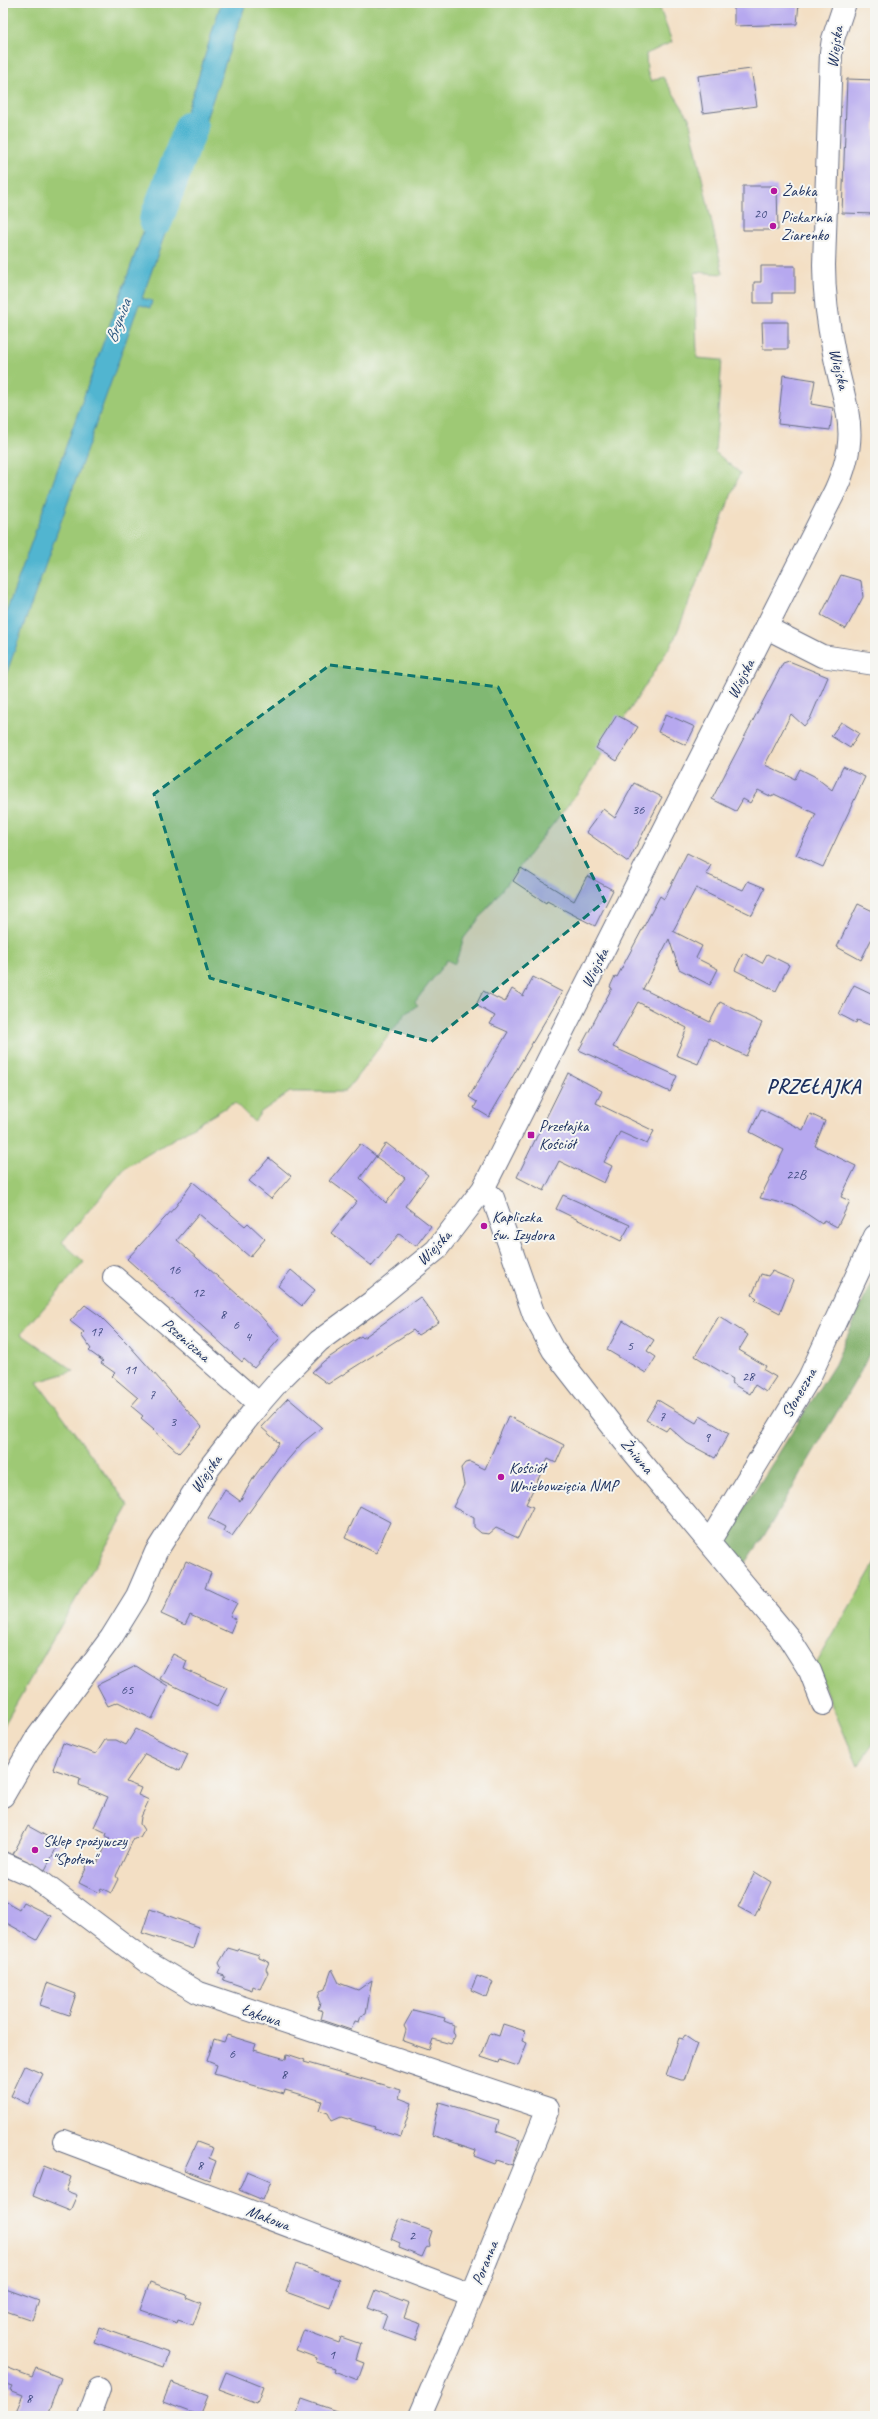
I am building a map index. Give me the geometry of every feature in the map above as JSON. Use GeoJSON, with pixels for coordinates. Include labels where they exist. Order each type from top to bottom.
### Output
{"type":"FeatureCollection","features":[{"type":"Feature","properties":{"kind":"street","name":"Wiejska"},"geometry":{"type":"LineString","coordinates":[[3,1796],[36,1739],[111,1638],[134,1602],[156,1552],[209,1468],[259,1404],[278,1381],[319,1341],[376,1299],[436,1250],[483,1189],[842,477],[850,441],[851,420],[834,353],[824,293],[824,265],[831,52],[833,39],[845,3]]}},
{"type":"Feature","properties":{"kind":"street"},"geometry":{"type":"LineString","coordinates":[[767,628],[822,656],[875,664]]}},
{"type":"Feature","properties":{"kind":"street","name":"Żniwna"},"geometry":{"type":"LineString","coordinates":[[483,1189],[493,1198],[534,1315],[553,1350],[624,1441],[789,1638],[810,1671],[823,1704]]}},
{"type":"Feature","properties":{"kind":"street","name":"Słoneczna"},"geometry":{"type":"LineString","coordinates":[[709,1542],[809,1378],[875,1236]]}},
{"type":"Feature","properties":{"kind":"street","name":"Pszeniczna"},"geometry":{"type":"LineString","coordinates":[[114,1277],[259,1404]]}},
{"type":"Feature","properties":{"kind":"street","name":"Łąkowa"},"geometry":{"type":"LineString","coordinates":[[3,1863],[33,1876],[147,1962],[198,1993],[548,2109]]}},
{"type":"Feature","properties":{"kind":"street","name":"Poranna"},"geometry":{"type":"LineString","coordinates":[[420,2416],[472,2295],[548,2109]]}},
{"type":"Feature","properties":{"kind":"street","name":"Makowa"},"geometry":{"type":"LineString","coordinates":[[64,2140],[472,2295]]}},
{"type":"Feature","properties":{"kind":"street"},"geometry":{"type":"LineString","coordinates":[[89,2416],[99,2389]]}},
{"type":"Feature","properties":{"kind":"highlighted area"},"geometry":{"type":"Polygon","coordinates":[[[330,665],[498,687],[605,901],[431,1042],[210,978],[154,794],[330,665]]]}},
{"type":"Feature","properties":{"kind":"green space"},"geometry":{"type":"Polygon","coordinates":[[[3,3],[658,3],[672,42],[646,54],[647,71],[651,81],[663,77],[689,118],[723,274],[695,272],[697,358],[722,360],[715,452],[740,473],[674,640],[578,792],[464,938],[455,964],[447,960],[415,1002],[418,1005],[406,1013],[345,1092],[290,1092],[261,1112],[254,1122],[235,1103],[230,1105],[125,1168],[62,1242],[84,1262],[21,1334],[74,1371],[37,1382],[129,1506],[3,1727],[3,3]]]}},
{"type":"Feature","properties":{"kind":"green space"},"geometry":{"type":"Polygon","coordinates":[[[875,1273],[875,1341],[861,1371],[764,1536],[741,1570],[727,1550],[726,1545],[729,1534],[835,1364],[875,1273]]]}},
{"type":"Feature","properties":{"kind":"green space"},"geometry":{"type":"Polygon","coordinates":[[[875,1563],[875,1741],[858,1766],[815,1666],[875,1563]]]}},
{"type":"Feature","properties":{"kind":"water"},"geometry":{"type":"Polygon","coordinates":[[[221,3],[246,3],[187,174],[166,167],[196,85],[221,3]]]}},
{"type":"Feature","properties":{"kind":"water"},"geometry":{"type":"Polygon","coordinates":[[[164,174],[184,181],[142,298],[152,301],[150,308],[139,304],[3,683],[3,621],[164,174]]]}},
{"type":"Feature","properties":{"kind":"building"},"geometry":{"type":"Polygon","coordinates":[[[734,3],[799,3],[797,24],[734,26],[734,3]]]}},
{"type":"Feature","properties":{"kind":"building"},"geometry":{"type":"Polygon","coordinates":[[[751,69],[757,106],[703,113],[698,76],[751,69]]]}},
{"type":"Feature","properties":{"kind":"building"},"geometry":{"type":"Polygon","coordinates":[[[847,79],[875,80],[875,214],[842,213],[847,79]]]}},
{"type":"Feature","properties":{"kind":"building"},"geometry":{"type":"Polygon","coordinates":[[[743,186],[777,186],[778,230],[743,230],[743,186]]]}},
{"type":"Feature","properties":{"kind":"building"},"geometry":{"type":"Polygon","coordinates":[[[761,266],[795,266],[795,293],[773,293],[773,303],[754,303],[754,282],[761,282],[761,266]]]}},
{"type":"Feature","properties":{"kind":"building"},"geometry":{"type":"Polygon","coordinates":[[[762,322],[788,322],[788,349],[763,349],[762,322]]]}},
{"type":"Feature","properties":{"kind":"building"},"geometry":{"type":"Polygon","coordinates":[[[783,375],[815,380],[811,404],[833,408],[830,430],[778,424],[783,375]]]}},
{"type":"Feature","properties":{"kind":"building"},"geometry":{"type":"Polygon","coordinates":[[[841,575],[861,581],[863,597],[846,629],[821,615],[841,575]]]}},
{"type":"Feature","properties":{"kind":"building"},"geometry":{"type":"Polygon","coordinates":[[[789,661],[828,677],[810,719],[804,726],[791,714],[765,765],[795,779],[800,769],[814,776],[832,790],[843,767],[865,777],[823,867],[796,855],[816,814],[774,794],[772,797],[758,790],[750,803],[743,799],[736,811],[712,799],[783,663],[789,661]]]}},
{"type":"Feature","properties":{"kind":"building"},"geometry":{"type":"Polygon","coordinates":[[[666,714],[695,727],[686,745],[658,732],[666,714]]]}},
{"type":"Feature","properties":{"kind":"building"},"geometry":{"type":"Polygon","coordinates":[[[617,715],[638,727],[617,761],[596,748],[617,715]]]}},
{"type":"Feature","properties":{"kind":"building"},"geometry":{"type":"Polygon","coordinates":[[[841,722],[859,733],[850,748],[831,736],[841,722]]]}},
{"type":"Feature","properties":{"kind":"building"},"geometry":{"type":"Polygon","coordinates":[[[634,783],[662,797],[628,862],[586,832],[603,809],[615,818],[634,783]]]}},
{"type":"Feature","properties":{"kind":"building"},"geometry":{"type":"Polygon","coordinates":[[[687,853],[711,865],[706,874],[743,890],[748,881],[765,888],[752,915],[696,888],[673,931],[702,946],[696,958],[718,969],[710,985],[679,969],[669,939],[643,989],[710,1022],[720,1002],[762,1023],[746,1056],[709,1038],[698,1064],[676,1055],[687,1028],[638,1002],[613,1047],[677,1076],[670,1092],[579,1050],[612,988],[610,987],[615,976],[617,977],[660,896],[664,899],[687,853]]]}},
{"type":"Feature","properties":{"kind":"building"},"geometry":{"type":"Polygon","coordinates":[[[521,868],[574,901],[587,876],[613,890],[595,926],[547,901],[546,903],[513,881],[521,868]]]}},
{"type":"Feature","properties":{"kind":"building"},"geometry":{"type":"Polygon","coordinates":[[[858,904],[875,912],[875,932],[861,960],[837,947],[858,904]]]}},
{"type":"Feature","properties":{"kind":"building"},"geometry":{"type":"Polygon","coordinates":[[[743,953],[762,963],[767,954],[789,965],[776,991],[735,970],[743,953]]]}},
{"type":"Feature","properties":{"kind":"building"},"geometry":{"type":"Polygon","coordinates":[[[533,977],[562,992],[489,1117],[474,1108],[477,1102],[469,1097],[508,1032],[490,1024],[495,1016],[476,1005],[483,991],[505,1002],[512,989],[523,996],[533,977]]]}},
{"type":"Feature","properties":{"kind":"building"},"geometry":{"type":"Polygon","coordinates":[[[854,985],[875,995],[875,1027],[857,1020],[856,1023],[839,1014],[854,985]]]}},
{"type":"Feature","properties":{"kind":"building"},"geometry":{"type":"Polygon","coordinates":[[[568,1073],[602,1091],[596,1103],[654,1131],[647,1144],[620,1132],[604,1162],[612,1166],[604,1183],[559,1161],[544,1191],[517,1177],[568,1073]]]}},
{"type":"Feature","properties":{"kind":"building"},"geometry":{"type":"Polygon","coordinates":[[[761,1109],[803,1130],[810,1114],[825,1121],[815,1146],[856,1166],[841,1197],[850,1201],[837,1227],[824,1220],[822,1224],[795,1206],[760,1198],[784,1150],[750,1132],[761,1109]]]}},
{"type":"Feature","properties":{"kind":"building"},"geometry":{"type":"Polygon","coordinates":[[[386,1143],[428,1175],[405,1206],[431,1226],[416,1246],[399,1234],[372,1266],[331,1233],[357,1201],[330,1181],[360,1144],[376,1156],[360,1178],[386,1203],[405,1178],[376,1157],[386,1143]]]}},
{"type":"Feature","properties":{"kind":"building"},"geometry":{"type":"Polygon","coordinates":[[[269,1158],[291,1176],[271,1199],[249,1181],[269,1158]]]}},
{"type":"Feature","properties":{"kind":"building"},"geometry":{"type":"Polygon","coordinates":[[[193,1182],[245,1226],[248,1223],[265,1239],[250,1257],[199,1214],[177,1240],[258,1313],[280,1338],[254,1368],[244,1359],[242,1362],[127,1259],[176,1206],[193,1182]]]}},
{"type":"Feature","properties":{"kind":"building"},"geometry":{"type":"Polygon","coordinates":[[[563,1195],[630,1225],[621,1241],[556,1209],[563,1195]]]}},
{"type":"Feature","properties":{"kind":"building"},"geometry":{"type":"Polygon","coordinates":[[[291,1270],[315,1290],[302,1306],[278,1286],[291,1270]]]}},
{"type":"Feature","properties":{"kind":"building"},"geometry":{"type":"Polygon","coordinates":[[[772,1271],[793,1280],[780,1313],[755,1300],[757,1298],[752,1295],[761,1274],[768,1276],[772,1271]]]}},
{"type":"Feature","properties":{"kind":"building"},"geometry":{"type":"Polygon","coordinates":[[[420,1297],[439,1322],[418,1335],[413,1330],[328,1384],[312,1372],[324,1361],[361,1336],[363,1338],[420,1297]]]}},
{"type":"Feature","properties":{"kind":"building"},"geometry":{"type":"Polygon","coordinates":[[[85,1305],[99,1315],[128,1344],[202,1427],[179,1453],[153,1430],[154,1429],[141,1418],[143,1416],[131,1406],[138,1398],[112,1376],[115,1373],[101,1363],[103,1361],[89,1351],[91,1349],[81,1335],[84,1332],[70,1321],[85,1305]]]}},
{"type":"Feature","properties":{"kind":"building"},"geometry":{"type":"Polygon","coordinates":[[[719,1316],[748,1335],[739,1350],[766,1366],[764,1370],[776,1377],[766,1392],[755,1385],[750,1394],[731,1383],[733,1379],[695,1356],[719,1316]]]}},
{"type":"Feature","properties":{"kind":"building"},"geometry":{"type":"Polygon","coordinates":[[[623,1321],[654,1340],[647,1351],[656,1357],[646,1373],[607,1350],[623,1321]]]}},
{"type":"Feature","properties":{"kind":"building"},"geometry":{"type":"Polygon","coordinates":[[[288,1398],[322,1427],[302,1443],[280,1469],[232,1536],[223,1531],[225,1527],[208,1518],[225,1490],[240,1501],[254,1477],[279,1443],[261,1427],[288,1398]]]}},
{"type":"Feature","properties":{"kind":"building"},"geometry":{"type":"Polygon","coordinates":[[[658,1400],[696,1423],[700,1416],[729,1433],[715,1458],[687,1443],[669,1427],[666,1431],[646,1420],[658,1400]]]}},
{"type":"Feature","properties":{"kind":"building","name":"Kościół Wniebowzięcia NMP"},"geometry":{"type":"Polygon","coordinates":[[[508,1416],[564,1445],[556,1463],[548,1459],[526,1504],[533,1507],[518,1538],[496,1528],[489,1534],[481,1533],[474,1527],[474,1518],[453,1507],[464,1485],[461,1468],[465,1463],[470,1462],[485,1469],[508,1416]]]}},
{"type":"Feature","properties":{"kind":"building"},"geometry":{"type":"Polygon","coordinates":[[[360,1506],[390,1522],[376,1553],[345,1538],[360,1506]]]}},
{"type":"Feature","properties":{"kind":"building"},"geometry":{"type":"Polygon","coordinates":[[[186,1561],[211,1573],[205,1588],[237,1603],[230,1616],[236,1619],[230,1633],[190,1615],[185,1625],[161,1614],[186,1561]]]}},
{"type":"Feature","properties":{"kind":"building"},"geometry":{"type":"Polygon","coordinates":[[[173,1654],[187,1661],[184,1669],[227,1688],[217,1707],[160,1679],[173,1654]]]}},
{"type":"Feature","properties":{"kind":"building"},"geometry":{"type":"Polygon","coordinates":[[[136,1666],[168,1686],[152,1719],[118,1702],[108,1706],[97,1685],[136,1666]]]}},
{"type":"Feature","properties":{"kind":"building"},"geometry":{"type":"Polygon","coordinates":[[[136,1729],[188,1754],[180,1771],[145,1754],[126,1782],[141,1788],[138,1795],[149,1800],[141,1817],[140,1824],[144,1830],[140,1837],[134,1838],[116,1876],[118,1879],[111,1893],[101,1888],[99,1893],[79,1883],[89,1861],[97,1864],[110,1838],[106,1836],[107,1833],[94,1827],[108,1797],[79,1785],[80,1778],[53,1769],[63,1743],[96,1754],[105,1740],[116,1740],[126,1745],[136,1729]]]}},
{"type":"Feature","properties":{"kind":"building","name":"Sklep spożywczy - \"Społem\""},"geometry":{"type":"Polygon","coordinates":[[[28,1826],[59,1843],[45,1870],[13,1854],[28,1826]]]}},
{"type":"Feature","properties":{"kind":"building"},"geometry":{"type":"Polygon","coordinates":[[[755,1872],[771,1882],[755,1916],[738,1907],[755,1872]]]}},
{"type":"Feature","properties":{"kind":"building"},"geometry":{"type":"Polygon","coordinates":[[[3,1900],[19,1909],[23,1902],[51,1916],[37,1940],[3,1921],[3,1900]]]}},
{"type":"Feature","properties":{"kind":"building"},"geometry":{"type":"Polygon","coordinates":[[[150,1909],[199,1927],[193,1949],[142,1933],[150,1909]]]}},
{"type":"Feature","properties":{"kind":"building"},"geometry":{"type":"Polygon","coordinates":[[[228,1948],[238,1951],[239,1949],[259,1955],[259,1958],[269,1962],[266,1969],[268,1973],[260,1989],[253,1986],[252,1990],[223,1980],[225,1976],[218,1974],[221,1967],[219,1963],[228,1948]]]}},
{"type":"Feature","properties":{"kind":"building"},"geometry":{"type":"Polygon","coordinates":[[[332,1969],[339,1983],[358,1990],[372,1980],[366,2014],[361,2016],[359,2022],[355,2021],[351,2030],[321,2020],[323,2011],[318,2009],[320,2003],[318,1998],[320,1991],[325,1989],[332,1969]]]}},
{"type":"Feature","properties":{"kind":"building"},"geometry":{"type":"Polygon","coordinates":[[[477,1976],[493,1982],[487,1997],[471,1990],[477,1976]]]}},
{"type":"Feature","properties":{"kind":"building"},"geometry":{"type":"Polygon","coordinates":[[[47,1983],[76,1994],[69,2015],[40,2005],[47,1983]]]}},
{"type":"Feature","properties":{"kind":"building"},"geometry":{"type":"Polygon","coordinates":[[[413,2010],[445,2018],[444,2021],[454,2025],[453,2031],[455,2036],[451,2044],[433,2039],[429,2050],[403,2041],[406,2030],[404,2026],[413,2010]]]}},
{"type":"Feature","properties":{"kind":"building"},"geometry":{"type":"Polygon","coordinates":[[[503,2024],[525,2031],[522,2041],[527,2043],[518,2066],[500,2060],[499,2063],[481,2057],[490,2033],[499,2036],[503,2024]]]}},
{"type":"Feature","properties":{"kind":"building"},"geometry":{"type":"Polygon","coordinates":[[[227,2035],[256,2044],[254,2050],[286,2059],[287,2054],[305,2060],[304,2062],[401,2090],[399,2098],[412,2103],[401,2137],[374,2129],[375,2127],[341,2117],[332,2121],[328,2113],[319,2110],[322,2101],[285,2090],[284,2094],[214,2074],[217,2065],[207,2061],[214,2039],[224,2042],[227,2035]]]}},
{"type":"Feature","properties":{"kind":"building"},"geometry":{"type":"Polygon","coordinates":[[[685,2036],[697,2044],[684,2080],[681,2080],[666,2075],[679,2038],[683,2039],[685,2036]]]}},
{"type":"Feature","properties":{"kind":"building"},"geometry":{"type":"Polygon","coordinates":[[[25,2066],[43,2074],[28,2104],[11,2096],[25,2066]]]}},
{"type":"Feature","properties":{"kind":"building"},"geometry":{"type":"Polygon","coordinates":[[[439,2102],[499,2120],[496,2131],[520,2140],[512,2165],[497,2160],[495,2164],[474,2156],[476,2150],[432,2135],[439,2102]]]}},
{"type":"Feature","properties":{"kind":"building"},"geometry":{"type":"Polygon","coordinates":[[[197,2142],[213,2148],[209,2158],[216,2161],[209,2180],[184,2170],[197,2142]]]}},
{"type":"Feature","properties":{"kind":"building"},"geometry":{"type":"Polygon","coordinates":[[[44,2166],[71,2177],[66,2191],[77,2195],[70,2211],[33,2196],[44,2166]]]}},
{"type":"Feature","properties":{"kind":"building"},"geometry":{"type":"Polygon","coordinates":[[[247,2171],[271,2181],[263,2200],[239,2190],[247,2171]]]}},
{"type":"Feature","properties":{"kind":"building"},"geometry":{"type":"Polygon","coordinates":[[[399,2219],[432,2231],[429,2240],[430,2246],[426,2248],[422,2257],[399,2248],[400,2243],[391,2239],[399,2219]]]}},
{"type":"Feature","properties":{"kind":"building"},"geometry":{"type":"Polygon","coordinates":[[[296,2264],[340,2280],[330,2308],[286,2292],[296,2264]]]}},
{"type":"Feature","properties":{"kind":"building"},"geometry":{"type":"Polygon","coordinates":[[[150,2282],[187,2295],[186,2298],[201,2304],[193,2325],[178,2320],[177,2323],[140,2310],[150,2282]]]}},
{"type":"Feature","properties":{"kind":"building"},"geometry":{"type":"Polygon","coordinates":[[[3,2288],[39,2301],[32,2320],[3,2310],[3,2288]]]}},
{"type":"Feature","properties":{"kind":"building"},"geometry":{"type":"Polygon","coordinates":[[[375,2290],[409,2303],[404,2318],[421,2324],[415,2341],[382,2329],[387,2315],[368,2308],[375,2290]]]}},
{"type":"Feature","properties":{"kind":"building"},"geometry":{"type":"Polygon","coordinates":[[[99,2327],[169,2352],[164,2367],[94,2342],[99,2327]]]}},
{"type":"Feature","properties":{"kind":"building"},"geometry":{"type":"Polygon","coordinates":[[[304,2330],[339,2343],[341,2337],[361,2344],[356,2360],[364,2363],[358,2380],[334,2371],[335,2368],[316,2362],[317,2358],[296,2350],[304,2330]]]}},
{"type":"Feature","properties":{"kind":"building"},"geometry":{"type":"Polygon","coordinates":[[[3,2366],[32,2377],[36,2368],[61,2378],[47,2416],[14,2416],[23,2395],[10,2390],[12,2386],[3,2383],[3,2366]]]}},
{"type":"Feature","properties":{"kind":"building"},"geometry":{"type":"Polygon","coordinates":[[[226,2372],[263,2387],[257,2403],[219,2389],[226,2372]]]}},
{"type":"Feature","properties":{"kind":"building"},"geometry":{"type":"Polygon","coordinates":[[[171,2382],[208,2396],[200,2416],[163,2402],[171,2382]]]}},
{"type":"Feature","properties":{"kind":"building"},"geometry":{"type":"Polygon","coordinates":[[[302,2399],[345,2414],[345,2416],[296,2416],[302,2399]]]}},
{"type":"Feature","properties":{"kind":"waterway","name":"Brynica"},"geometry":{"type":"LineString","coordinates":[[156,220],[191,127]]}},
{"type":"Feature","properties":{"kind":"place","name":"Żabka"},"geometry":{"type":"Point","coordinates":[774,191]}},
{"type":"Feature","properties":{"kind":"place","name":"Piekarnia Ziarenko"},"geometry":{"type":"Point","coordinates":[773,226]}},
{"type":"Feature","properties":{"kind":"place","name":"Przełajka Kościół"},"geometry":{"type":"Point","coordinates":[531,1135]}},
{"type":"Feature","properties":{"kind":"place","name":"Kapliczka św. Izydora"},"geometry":{"type":"Point","coordinates":[484,1226]}},
{"type":"Feature","properties":{"kind":"place","name":"Kościół Wniebowzięcia NMP"},"geometry":{"type":"Point","coordinates":[501,1477]}},
{"type":"Feature","properties":{"kind":"place","name":"Sklep spożywczy - \"Społem\""},"geometry":{"type":"Point","coordinates":[35,1850]}},
{"type":"Feature","properties":{"kind":"district","name":"PRZEŁAJKA"},"geometry":{"type":"Point","coordinates":[814,1086]}}]}
